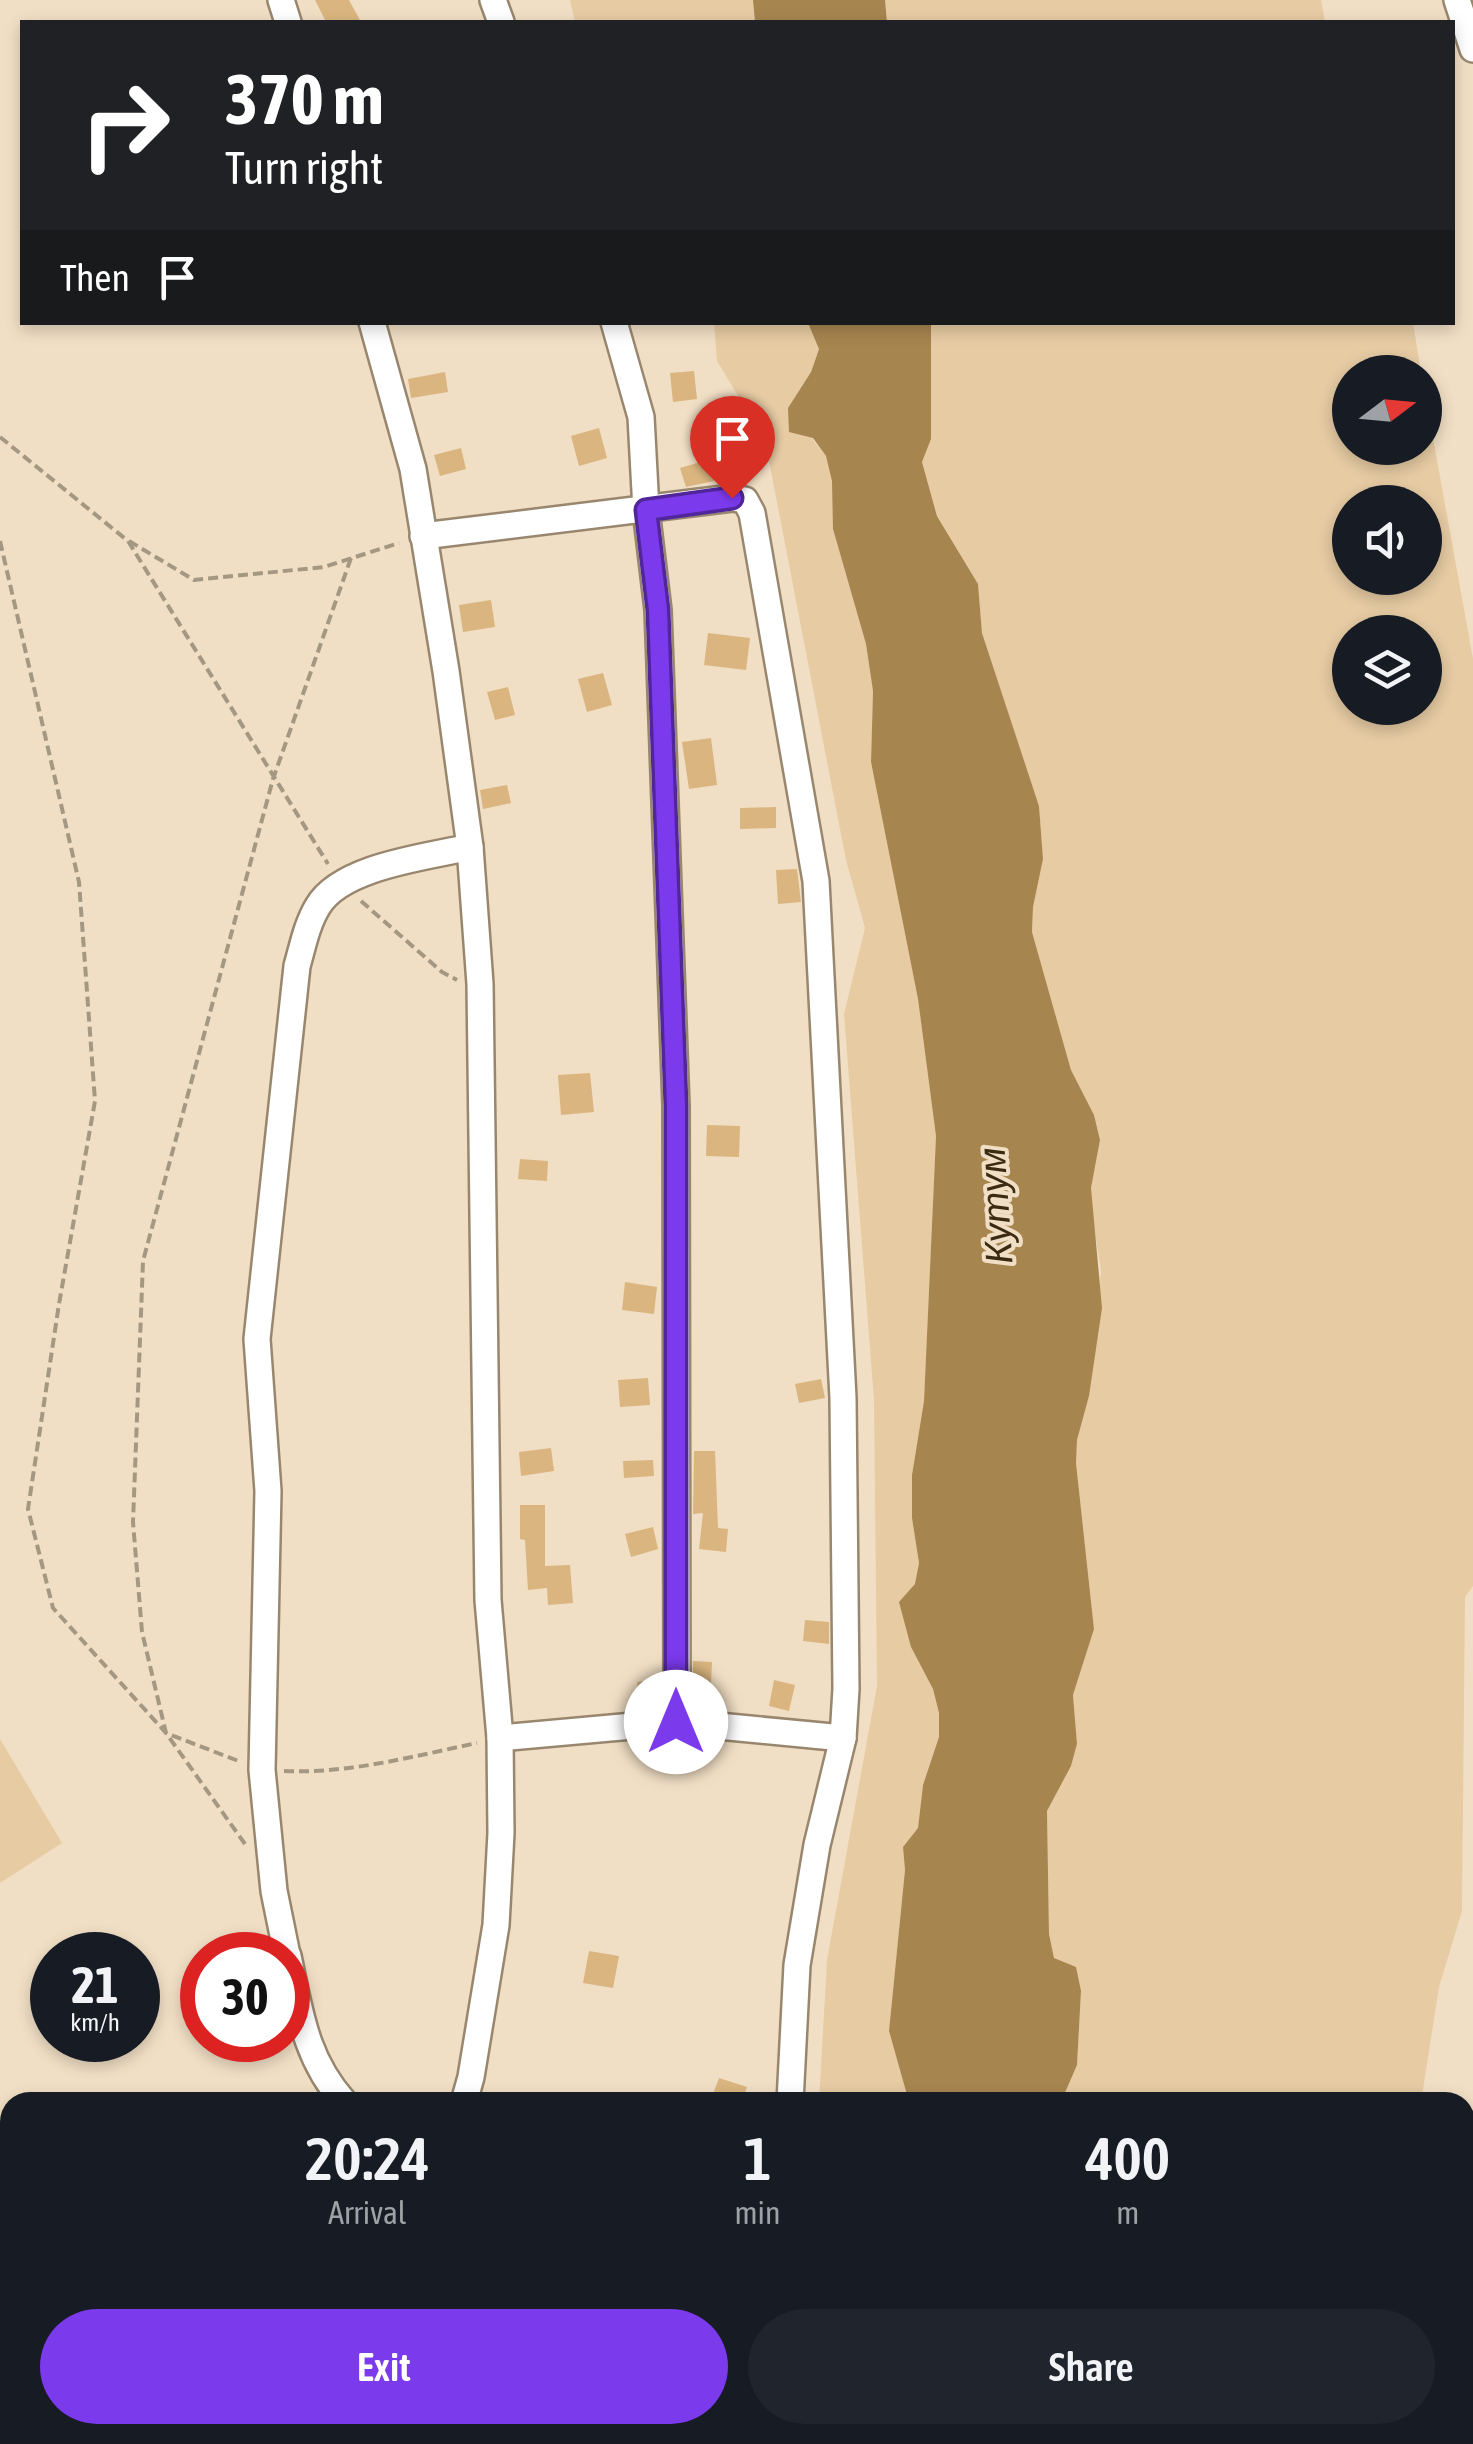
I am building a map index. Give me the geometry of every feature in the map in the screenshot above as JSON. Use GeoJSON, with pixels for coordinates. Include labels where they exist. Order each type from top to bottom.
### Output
{"type":"FeatureCollection","features":[{"type":"Feature","properties":{"kind":"street"},"geometry":{"type":"LineString","coordinates":[[1458,0],[1473,49]]}},
{"type":"Feature","properties":{"kind":"street"},"geometry":{"type":"LineString","coordinates":[[373,325],[413,469],[446,671],[470,847],[480,984],[488,1600],[500,1738],[501,1834],[496,1925],[467,2092]]}},
{"type":"Feature","properties":{"kind":"street"},"geometry":{"type":"LineString","coordinates":[[615,325],[641,417],[646,510],[658,610],[676,1106],[676,1722]]}},
{"type":"Feature","properties":{"kind":"street"},"geometry":{"type":"LineString","coordinates":[[423,536],[732,498],[745,500],[752,514],[816,881],[843,1398],[843,1738],[817,1844],[797,1965],[791,2092]]}},
{"type":"Feature","properties":{"kind":"street"},"geometry":{"type":"LineString","coordinates":[[283,1932],[274,1891],[262,1770],[268,1491],[258,1339],[297,966],[308,926],[320,902],[340,883],[370,870],[470,847]]}},
{"type":"Feature","properties":{"kind":"street"},"geometry":{"type":"LineString","coordinates":[[500,1738],[676,1722],[843,1738]]}},
{"type":"Feature","properties":{"kind":"street"},"geometry":{"type":"LineString","coordinates":[[310,2054],[335,2092]]}},
{"type":"Feature","properties":{"kind":"path"},"geometry":{"type":"LineString","coordinates":[[0,437],[128,540],[340,883],[442,972],[461,982],[480,984]]}},
{"type":"Feature","properties":{"kind":"path"},"geometry":{"type":"LineString","coordinates":[[110,530],[194,580],[324,566],[423,536]]}},
{"type":"Feature","properties":{"kind":"path"},"geometry":{"type":"LineString","coordinates":[[0,540],[80,882],[95,1102],[28,1510],[53,1608],[166,1734],[250,1852]]}},
{"type":"Feature","properties":{"kind":"path"},"geometry":{"type":"LineString","coordinates":[[166,1734],[142,1632],[133,1522],[143,1260],[273,779],[350,558]]}},
{"type":"Feature","properties":{"kind":"path"},"geometry":{"type":"LineString","coordinates":[[166,1734],[262,1770],[309,1772],[500,1738]]}},
{"type":"Feature","properties":{"kind":"shaded area"},"geometry":{"type":"Polygon","coordinates":[[[570,0],[753,0],[755,20],[575,20],[570,0]]]}},
{"type":"Feature","properties":{"kind":"shaded area"},"geometry":{"type":"Polygon","coordinates":[[[885,0],[1321,0],[1325,20],[887,20],[885,0]]]}},
{"type":"Feature","properties":{"kind":"shaded area"},"geometry":{"type":"Polygon","coordinates":[[[714,325],[809,325],[819,348],[811,372],[788,408],[826,456],[833,481],[833,529],[866,644],[873,691],[871,762],[918,999],[936,1136],[924,1401],[912,1475],[912,1518],[919,1563],[911,1647],[933,1689],[939,1737],[923,1785],[918,1828],[903,1847],[905,1870],[889,2031],[906,2092],[820,2092],[827,1960],[877,1686],[874,1400],[844,1014],[865,928],[846,860],[765,440],[717,361],[714,325]]]}},
{"type":"Feature","properties":{"kind":"shaded area"},"geometry":{"type":"Polygon","coordinates":[[[931,325],[1413,325],[1418,355],[1332,355],[1332,465],[1438,465],[1441,485],[1332,485],[1332,595],[1442,595],[1442,488],[1473,659],[1473,1586],[1465,1597],[1462,1911],[1439,1987],[1423,2092],[1065,2092],[1077,2065],[1081,1991],[1054,1958],[1049,1934],[1047,1811],[1071,1766],[1077,1744],[1073,1695],[1094,1629],[1076,1463],[1077,1440],[1089,1396],[1101,1270],[1091,1188],[1100,1140],[1094,1115],[1071,1070],[1032,932],[1043,859],[1039,806],[982,633],[978,584],[937,515],[922,462],[931,439],[931,325]]]}},
{"type":"Feature","properties":{"kind":"shaded area"},"geometry":{"type":"Polygon","coordinates":[[[0,1739],[62,1843],[0,1883],[0,1739]]]}},
{"type":"Feature","properties":{"kind":"water"},"geometry":{"type":"Polygon","coordinates":[[[753,0],[885,0],[887,20],[755,20],[753,0]]]}},
{"type":"Feature","properties":{"kind":"water","name":"Кутум"},"geometry":{"type":"Polygon","coordinates":[[[809,325],[931,325],[931,439],[922,462],[937,516],[978,584],[982,633],[1039,806],[1043,859],[1032,932],[1071,1070],[1094,1115],[1100,1140],[1091,1188],[1102,1308],[1076,1463],[1094,1629],[1073,1695],[1077,1744],[1071,1766],[1047,1811],[1049,1934],[1054,1958],[1076,1967],[1081,1991],[1077,2065],[1065,2092],[906,2092],[889,2031],[905,1870],[903,1847],[918,1828],[923,1785],[939,1737],[933,1689],[911,1647],[899,1602],[915,1584],[919,1563],[912,1518],[912,1475],[924,1401],[936,1136],[918,999],[871,762],[873,691],[866,644],[833,529],[832,481],[826,456],[813,438],[789,432],[788,408],[811,372],[819,349],[809,325]]]}},
{"type":"Feature","properties":{"kind":"building"},"geometry":{"type":"Polygon","coordinates":[[[315,0],[349,0],[360,20],[325,20],[315,0]]]}},
{"type":"Feature","properties":{"kind":"building"},"geometry":{"type":"Polygon","coordinates":[[[694,371],[697,399],[673,402],[670,373],[694,371]]]}},
{"type":"Feature","properties":{"kind":"building"},"geometry":{"type":"Polygon","coordinates":[[[445,372],[448,392],[411,398],[408,379],[445,372]]]}},
{"type":"Feature","properties":{"kind":"building"},"geometry":{"type":"Polygon","coordinates":[[[599,428],[607,458],[579,466],[571,436],[599,428]]]}},
{"type":"Feature","properties":{"kind":"building"},"geometry":{"type":"Polygon","coordinates":[[[461,448],[466,469],[440,476],[434,455],[461,448]]]}},
{"type":"Feature","properties":{"kind":"building"},"geometry":{"type":"Polygon","coordinates":[[[707,460],[714,481],[686,487],[680,468],[707,460]]]}},
{"type":"Feature","properties":{"kind":"building"},"geometry":{"type":"Polygon","coordinates":[[[491,600],[495,627],[463,632],[459,605],[491,600]]]}},
{"type":"Feature","properties":{"kind":"building"},"geometry":{"type":"Polygon","coordinates":[[[708,633],[750,638],[746,670],[704,665],[708,633]]]}},
{"type":"Feature","properties":{"kind":"building"},"geometry":{"type":"Polygon","coordinates":[[[603,673],[612,705],[587,712],[578,679],[603,673]]]}},
{"type":"Feature","properties":{"kind":"building"},"geometry":{"type":"Polygon","coordinates":[[[508,687],[515,715],[495,720],[487,692],[508,687]]]}},
{"type":"Feature","properties":{"kind":"building"},"geometry":{"type":"Polygon","coordinates":[[[711,738],[717,785],[689,789],[682,742],[711,738]]]}},
{"type":"Feature","properties":{"kind":"building"},"geometry":{"type":"Polygon","coordinates":[[[507,785],[511,803],[483,809],[480,790],[507,785]]]}},
{"type":"Feature","properties":{"kind":"building"},"geometry":{"type":"Polygon","coordinates":[[[776,807],[776,828],[740,829],[740,808],[776,807]]]}},
{"type":"Feature","properties":{"kind":"building"},"geometry":{"type":"Polygon","coordinates":[[[797,869],[801,902],[778,904],[776,870],[797,869]]]}},
{"type":"Feature","properties":{"kind":"building"},"geometry":{"type":"Polygon","coordinates":[[[590,1073],[594,1112],[561,1115],[558,1075],[590,1073]]]}},
{"type":"Feature","properties":{"kind":"building"},"geometry":{"type":"Polygon","coordinates":[[[707,1125],[740,1126],[739,1157],[706,1156],[707,1125]]]}},
{"type":"Feature","properties":{"kind":"building"},"geometry":{"type":"Polygon","coordinates":[[[520,1159],[548,1161],[547,1181],[518,1179],[520,1159]]]}},
{"type":"Feature","properties":{"kind":"building"},"geometry":{"type":"Polygon","coordinates":[[[625,1282],[657,1287],[654,1314],[622,1310],[625,1282]]]}},
{"type":"Feature","properties":{"kind":"building"},"geometry":{"type":"Polygon","coordinates":[[[648,1378],[650,1405],[620,1407],[618,1380],[648,1378]]]}},
{"type":"Feature","properties":{"kind":"building"},"geometry":{"type":"Polygon","coordinates":[[[821,1379],[825,1398],[799,1403],[795,1384],[821,1379]]]}},
{"type":"Feature","properties":{"kind":"building"},"geometry":{"type":"Polygon","coordinates":[[[551,1448],[554,1471],[521,1476],[519,1452],[551,1448]]]}},
{"type":"Feature","properties":{"kind":"building"},"geometry":{"type":"Polygon","coordinates":[[[694,1451],[715,1451],[718,1528],[728,1529],[726,1552],[699,1549],[703,1513],[693,1514],[694,1451]]]}},
{"type":"Feature","properties":{"kind":"building"},"geometry":{"type":"Polygon","coordinates":[[[653,1460],[654,1476],[624,1478],[623,1461],[653,1460]]]}},
{"type":"Feature","properties":{"kind":"building"},"geometry":{"type":"Polygon","coordinates":[[[520,1505],[545,1505],[545,1566],[570,1565],[573,1603],[548,1605],[547,1588],[528,1590],[525,1540],[520,1539],[520,1505]]]}},
{"type":"Feature","properties":{"kind":"building"},"geometry":{"type":"Polygon","coordinates":[[[653,1527],[658,1549],[631,1557],[625,1534],[653,1527]]]}},
{"type":"Feature","properties":{"kind":"building"},"geometry":{"type":"Polygon","coordinates":[[[805,1620],[829,1622],[829,1644],[803,1641],[805,1620]]]}},
{"type":"Feature","properties":{"kind":"building"},"geometry":{"type":"Polygon","coordinates":[[[693,1661],[712,1662],[711,1684],[693,1683],[693,1661]]]}},
{"type":"Feature","properties":{"kind":"building"},"geometry":{"type":"Polygon","coordinates":[[[661,1678],[661,1702],[640,1705],[637,1682],[661,1678]]]}},
{"type":"Feature","properties":{"kind":"building"},"geometry":{"type":"Polygon","coordinates":[[[774,1680],[795,1685],[789,1711],[769,1706],[774,1680]]]}},
{"type":"Feature","properties":{"kind":"building"},"geometry":{"type":"Polygon","coordinates":[[[589,1951],[619,1956],[613,1988],[583,1983],[589,1951]]]}},
{"type":"Feature","properties":{"kind":"building"},"geometry":{"type":"Polygon","coordinates":[[[719,2078],[747,2087],[745,2092],[714,2092],[719,2078]]]}},
{"type":"Feature","properties":{"kind":"route"},"geometry":{"type":"LineString","coordinates":[[676,1722],[676,1106],[658,610],[646,510],[732,498]]}}]}
